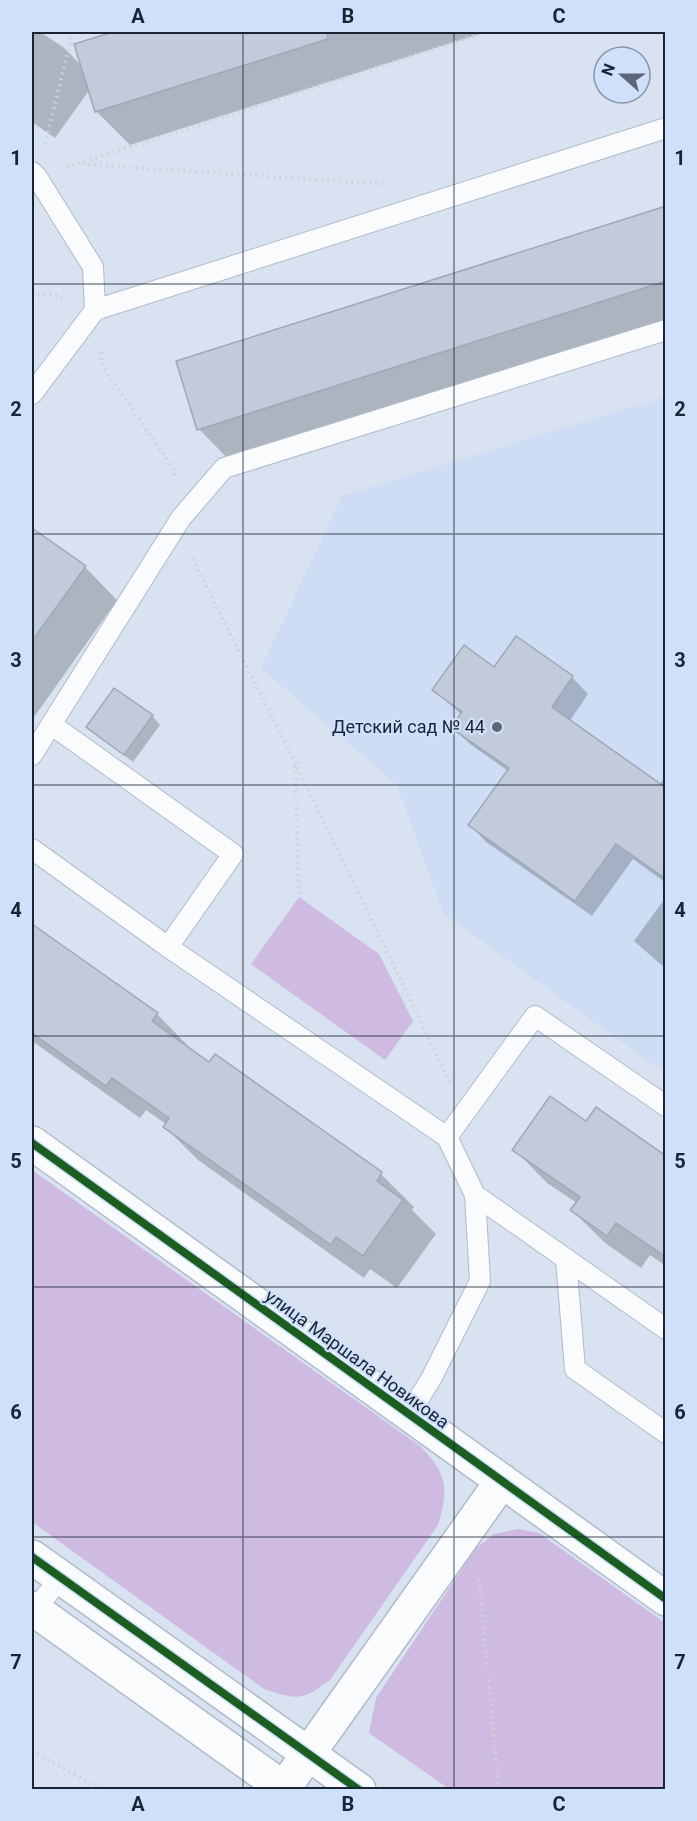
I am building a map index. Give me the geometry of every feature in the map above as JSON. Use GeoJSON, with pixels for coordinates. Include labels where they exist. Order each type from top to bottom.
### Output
{"type":"FeatureCollection","features":[{"type":"Feature","properties":{"kind":"street","name":"улица Маршала Новикова"},"geometry":{"type":"LineString","coordinates":[[32,1143],[666,1599]]}},
{"type":"Feature","properties":{"kind":"street"},"geometry":{"type":"LineString","coordinates":[[33,1611],[285,1789],[502,1481]]}},
{"type":"Feature","properties":{"kind":"street"},"geometry":{"type":"LineString","coordinates":[[32,1557],[358,1790]]}},
{"type":"Feature","properties":{"kind":"lane"},"geometry":{"type":"LineString","coordinates":[[32,394],[95,310],[666,128]]}},
{"type":"Feature","properties":{"kind":"lane"},"geometry":{"type":"LineString","coordinates":[[34,175],[93,267],[95,310]]}},
{"type":"Feature","properties":{"kind":"lane"},"geometry":{"type":"LineString","coordinates":[[32,755],[182,518],[224,468],[666,330]]}},
{"type":"Feature","properties":{"kind":"lane"},"geometry":{"type":"LineString","coordinates":[[52,725],[233,854],[168,947]]}},
{"type":"Feature","properties":{"kind":"lane"},"geometry":{"type":"LineString","coordinates":[[32,849],[168,947],[447,1137],[475,1195],[480,1281],[432,1379],[409,1414]]}},
{"type":"Feature","properties":{"kind":"lane"},"geometry":{"type":"LineString","coordinates":[[447,1137],[535,1016],[666,1106]]}},
{"type":"Feature","properties":{"kind":"lane"},"geometry":{"type":"LineString","coordinates":[[475,1195],[666,1329]]}},
{"type":"Feature","properties":{"kind":"lane"},"geometry":{"type":"LineString","coordinates":[[566,1259],[575,1369],[666,1433]]}},
{"type":"Feature","properties":{"kind":"lane"},"geometry":{"type":"LineString","coordinates":[[33,1611],[60,1578]]}},
{"type":"Feature","properties":{"kind":"path"},"geometry":{"type":"LineString","coordinates":[[73,32],[34,175],[79,164],[487,32]]}},
{"type":"Feature","properties":{"kind":"path"},"geometry":{"type":"LineString","coordinates":[[79,164],[389,184]]}},
{"type":"Feature","properties":{"kind":"path"},"geometry":{"type":"LineString","coordinates":[[95,310],[103,367],[173,468],[187,548],[295,762],[465,1113]]}},
{"type":"Feature","properties":{"kind":"path"},"geometry":{"type":"LineString","coordinates":[[295,762],[299,897]]}},
{"type":"Feature","properties":{"kind":"path"},"geometry":{"type":"LineString","coordinates":[[463,1536],[476,1548],[498,1780],[502,1790]]}},
{"type":"Feature","properties":{"kind":"path"},"geometry":{"type":"LineString","coordinates":[[32,1751],[102,1790]]}},
{"type":"Feature","properties":{"kind":"shaded area","name":"Детский сад № 44"},"geometry":{"type":"Polygon","coordinates":[[[665,397],[665,1068],[656,1067],[443,913],[397,785],[261,668],[342,496],[665,397]]]}},
{"type":"Feature","properties":{"kind":"shaded area"},"geometry":{"type":"Polygon","coordinates":[[[299,897],[379,954],[413,1021],[385,1060],[251,964],[299,897]]]}},
{"type":"Feature","properties":{"kind":"shaded area"},"geometry":{"type":"Polygon","coordinates":[[[32,1170],[420,1446],[436,1465],[444,1491],[438,1525],[330,1680],[313,1692],[292,1697],[264,1689],[32,1522],[32,1170]]]}},
{"type":"Feature","properties":{"kind":"shaded area"},"geometry":{"type":"Polygon","coordinates":[[[518,1529],[539,1533],[665,1623],[665,1789],[449,1789],[369,1733],[376,1698],[476,1548],[494,1534],[518,1529]]]}},
{"type":"Feature","properties":{"kind":"building"},"geometry":{"type":"Polygon","coordinates":[[[113,32],[327,32],[328,39],[95,112],[74,44],[113,32]]]}},
{"type":"Feature","properties":{"kind":"building"},"geometry":{"type":"Polygon","coordinates":[[[666,206],[666,281],[197,430],[176,361],[666,206]]]}},
{"type":"Feature","properties":{"kind":"building"},"geometry":{"type":"Polygon","coordinates":[[[32,528],[86,566],[32,641],[32,528]]]}},
{"type":"Feature","properties":{"kind":"building"},"geometry":{"type":"Polygon","coordinates":[[[516,636],[573,676],[552,707],[666,788],[666,879],[616,844],[575,901],[468,825],[509,768],[451,728],[462,712],[432,690],[464,645],[494,667],[516,636]]]}},
{"type":"Feature","properties":{"kind":"building"},"geometry":{"type":"Polygon","coordinates":[[[114,688],[153,715],[124,755],[86,727],[114,688]]]}},
{"type":"Feature","properties":{"kind":"building"},"geometry":{"type":"Polygon","coordinates":[[[32,924],[158,1013],[152,1021],[209,1062],[215,1054],[382,1172],[377,1181],[403,1200],[363,1256],[336,1237],[331,1245],[163,1127],[169,1118],[112,1078],[106,1086],[32,1033],[32,924]]]}},
{"type":"Feature","properties":{"kind":"building"},"geometry":{"type":"Polygon","coordinates":[[[550,1096],[586,1121],[596,1107],[666,1156],[666,1257],[616,1223],[607,1236],[570,1210],[580,1197],[512,1150],[550,1096]]]}},
{"type":"Feature","properties":{"kind":"cycle path"},"geometry":{"type":"LineString","coordinates":[[32,1143],[666,1599]]}},
{"type":"Feature","properties":{"kind":"cycle path"},"geometry":{"type":"LineString","coordinates":[[32,1557],[359,1790]]}},
{"type":"Feature","properties":{"kind":"place","name":"Детский сад № 44"},"geometry":{"type":"Point","coordinates":[497,727]}}]}
